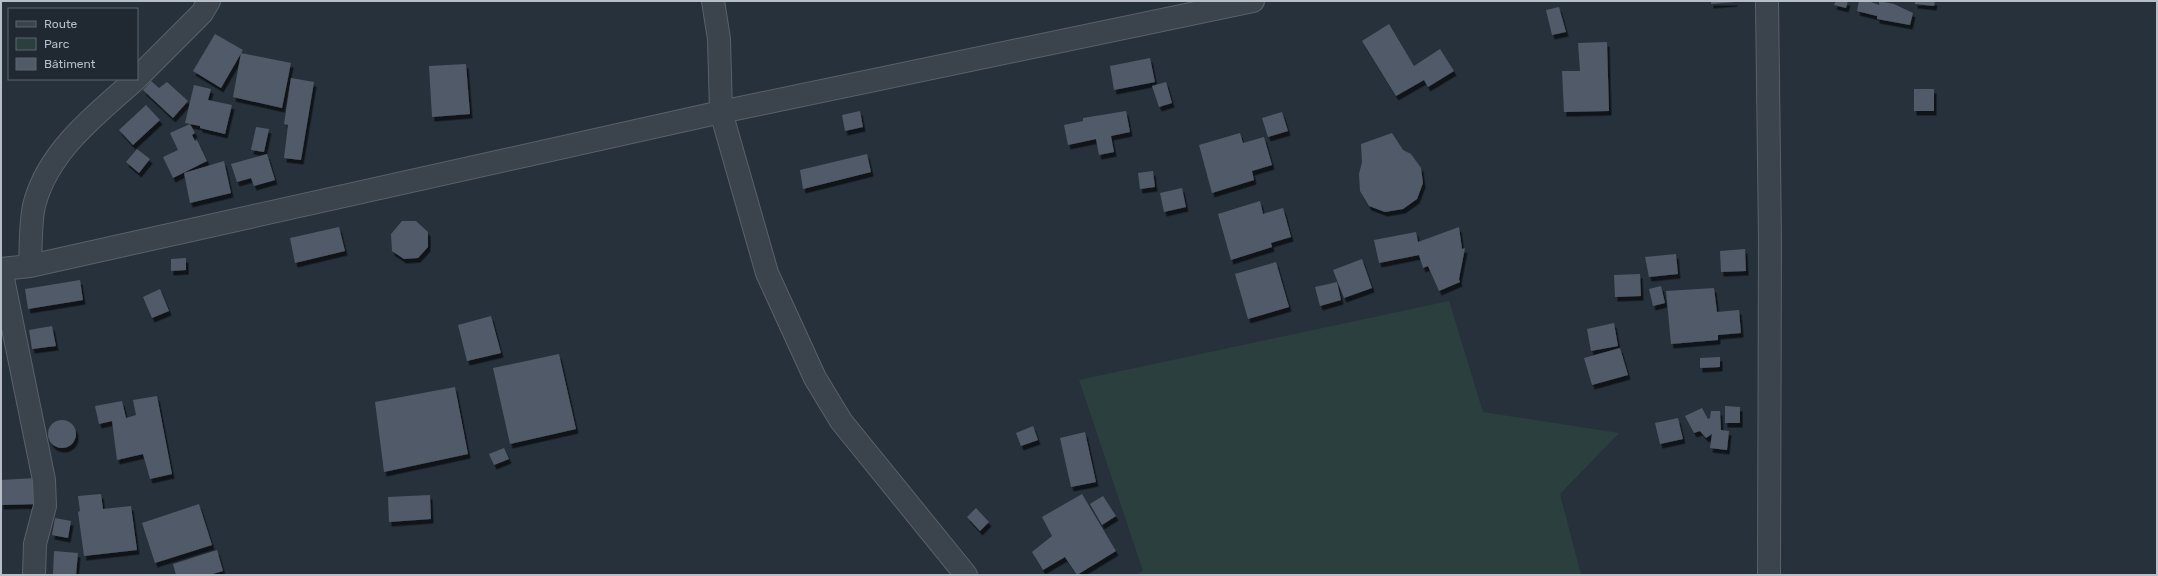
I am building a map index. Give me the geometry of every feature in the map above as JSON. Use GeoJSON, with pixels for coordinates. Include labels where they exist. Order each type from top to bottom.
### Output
{"type":"FeatureCollection","features":[{"type":"Feature","properties":{"kind":"street"},"geometry":{"type":"LineString","coordinates":[[138,78],[202,12],[209,1]]}},
{"type":"Feature","properties":{"kind":"street"},"geometry":{"type":"LineString","coordinates":[[713,1],[719,39],[721,112],[767,273],[815,378],[841,421],[966,575]]}},
{"type":"Feature","properties":{"kind":"street"},"geometry":{"type":"LineString","coordinates":[[34,575],[36,544],[45,506],[44,480],[1,269],[30,266],[721,112],[1253,1]]}},
{"type":"Feature","properties":{"kind":"street"},"geometry":{"type":"LineString","coordinates":[[1767,1],[1770,241],[1769,575]]}},
{"type":"Feature","properties":{"kind":"street"},"geometry":{"type":"LineString","coordinates":[[30,266],[34,203],[49,166],[83,127],[136,80]]}},
{"type":"Feature","properties":{"kind":"green space"},"geometry":{"type":"Polygon","coordinates":[[[1449,301],[1483,412],[1619,433],[1560,494],[1581,575],[1136,575],[1143,571],[1079,380],[1449,301]]]}},
{"type":"Feature","properties":{"kind":"building"},"geometry":{"type":"Polygon","coordinates":[[[1711,1],[1735,1],[1735,2],[1711,4],[1711,1]]]}},
{"type":"Feature","properties":{"kind":"building"},"geometry":{"type":"Polygon","coordinates":[[[1836,1],[1848,1],[1846,8],[1834,5],[1836,1]]]}},
{"type":"Feature","properties":{"kind":"building"},"geometry":{"type":"Polygon","coordinates":[[[1859,1],[1868,1],[1879,5],[1879,1],[1894,4],[1913,13],[1910,25],[1877,19],[1877,16],[1857,11],[1859,1]]]}},
{"type":"Feature","properties":{"kind":"building"},"geometry":{"type":"Polygon","coordinates":[[[1915,1],[1935,1],[1934,6],[1915,4],[1915,1]]]}},
{"type":"Feature","properties":{"kind":"building"},"geometry":{"type":"Polygon","coordinates":[[[1559,7],[1566,32],[1552,35],[1546,10],[1559,7]]]}},
{"type":"Feature","properties":{"kind":"building"},"geometry":{"type":"Polygon","coordinates":[[[1389,24],[1414,66],[1440,49],[1454,71],[1428,87],[1424,80],[1396,96],[1362,41],[1389,24]]]}},
{"type":"Feature","properties":{"kind":"building"},"geometry":{"type":"Polygon","coordinates":[[[215,34],[243,50],[221,88],[193,71],[215,34]]]}},
{"type":"Feature","properties":{"kind":"building"},"geometry":{"type":"Polygon","coordinates":[[[1607,42],[1609,111],[1564,112],[1562,71],[1580,71],[1578,43],[1607,42]]]}},
{"type":"Feature","properties":{"kind":"building"},"geometry":{"type":"Polygon","coordinates":[[[241,53],[291,63],[282,108],[233,97],[241,53]]]}},
{"type":"Feature","properties":{"kind":"building"},"geometry":{"type":"Polygon","coordinates":[[[1150,58],[1155,82],[1114,90],[1110,66],[1150,58]]]}},
{"type":"Feature","properties":{"kind":"building"},"geometry":{"type":"Polygon","coordinates":[[[466,64],[470,114],[432,117],[429,66],[466,64]]]}},
{"type":"Feature","properties":{"kind":"building"},"geometry":{"type":"Polygon","coordinates":[[[291,78],[314,82],[301,160],[284,158],[288,125],[284,124],[291,78]]]}},
{"type":"Feature","properties":{"kind":"building"},"geometry":{"type":"Polygon","coordinates":[[[151,81],[159,88],[167,82],[188,101],[173,118],[143,90],[151,81]]]}},
{"type":"Feature","properties":{"kind":"building"},"geometry":{"type":"Polygon","coordinates":[[[1166,82],[1172,103],[1159,107],[1152,86],[1166,82]]]}},
{"type":"Feature","properties":{"kind":"building"},"geometry":{"type":"Polygon","coordinates":[[[194,85],[211,89],[208,100],[232,105],[225,134],[185,123],[194,85]]]}},
{"type":"Feature","properties":{"kind":"building"},"geometry":{"type":"Polygon","coordinates":[[[1914,89],[1934,89],[1934,111],[1914,111],[1914,89]]]}},
{"type":"Feature","properties":{"kind":"building"},"geometry":{"type":"Polygon","coordinates":[[[146,105],[160,120],[133,145],[119,130],[146,105]]]}},
{"type":"Feature","properties":{"kind":"building"},"geometry":{"type":"Polygon","coordinates":[[[860,111],[863,127],[845,131],[842,115],[860,111]]]}},
{"type":"Feature","properties":{"kind":"building"},"geometry":{"type":"Polygon","coordinates":[[[1126,111],[1130,132],[1111,136],[1114,152],[1099,155],[1096,139],[1068,145],[1064,125],[1083,121],[1083,118],[1126,111]]]}},
{"type":"Feature","properties":{"kind":"building"},"geometry":{"type":"Polygon","coordinates":[[[1282,112],[1288,131],[1268,137],[1262,118],[1282,112]]]}},
{"type":"Feature","properties":{"kind":"building"},"geometry":{"type":"Polygon","coordinates":[[[190,124],[195,133],[192,135],[195,141],[197,140],[207,161],[173,178],[163,157],[178,150],[170,133],[190,124]]]}},
{"type":"Feature","properties":{"kind":"building"},"geometry":{"type":"Polygon","coordinates":[[[256,127],[269,129],[264,152],[251,150],[256,127]]]}},
{"type":"Feature","properties":{"kind":"building"},"geometry":{"type":"Polygon","coordinates":[[[1240,133],[1243,143],[1264,137],[1272,165],[1252,171],[1254,180],[1212,193],[1199,145],[1240,133]]]}},
{"type":"Feature","properties":{"kind":"building"},"geometry":{"type":"Polygon","coordinates":[[[1392,133],[1403,150],[1411,154],[1421,168],[1423,183],[1417,199],[1403,209],[1385,212],[1369,206],[1360,191],[1359,174],[1362,162],[1361,144],[1392,133]]]}},
{"type":"Feature","properties":{"kind":"building"},"geometry":{"type":"Polygon","coordinates":[[[137,149],[150,159],[139,173],[126,162],[137,149]]]}},
{"type":"Feature","properties":{"kind":"building"},"geometry":{"type":"Polygon","coordinates":[[[267,154],[275,180],[254,186],[251,178],[237,182],[231,164],[267,154]]]}},
{"type":"Feature","properties":{"kind":"building"},"geometry":{"type":"Polygon","coordinates":[[[867,154],[871,172],[803,189],[800,170],[867,154]]]}},
{"type":"Feature","properties":{"kind":"building"},"geometry":{"type":"Polygon","coordinates":[[[224,161],[231,193],[190,203],[184,173],[224,161]]]}},
{"type":"Feature","properties":{"kind":"building"},"geometry":{"type":"Polygon","coordinates":[[[1153,171],[1155,187],[1140,189],[1138,173],[1153,171]]]}},
{"type":"Feature","properties":{"kind":"building"},"geometry":{"type":"Polygon","coordinates":[[[1182,188],[1186,207],[1164,212],[1160,193],[1182,188]]]}},
{"type":"Feature","properties":{"kind":"building"},"geometry":{"type":"Polygon","coordinates":[[[1260,201],[1263,214],[1283,208],[1291,237],[1271,243],[1272,247],[1231,260],[1218,214],[1260,201]]]}},
{"type":"Feature","properties":{"kind":"building"},"geometry":{"type":"Polygon","coordinates":[[[402,221],[416,221],[428,232],[428,247],[418,258],[404,259],[392,251],[391,234],[402,221]]]}},
{"type":"Feature","properties":{"kind":"building"},"geometry":{"type":"Polygon","coordinates":[[[339,227],[345,251],[295,263],[290,238],[339,227]]]}},
{"type":"Feature","properties":{"kind":"building"},"geometry":{"type":"Polygon","coordinates":[[[1459,227],[1462,249],[1465,248],[1459,279],[1460,282],[1439,291],[1428,266],[1423,268],[1419,255],[1379,263],[1374,240],[1416,232],[1418,242],[1459,227]]]}},
{"type":"Feature","properties":{"kind":"building"},"geometry":{"type":"Polygon","coordinates":[[[1745,249],[1746,271],[1721,272],[1720,251],[1745,249]]]}},
{"type":"Feature","properties":{"kind":"building"},"geometry":{"type":"Polygon","coordinates":[[[1676,254],[1678,274],[1649,277],[1645,257],[1676,254]]]}},
{"type":"Feature","properties":{"kind":"building"},"geometry":{"type":"Polygon","coordinates":[[[186,258],[186,270],[171,271],[171,259],[186,258]]]}},
{"type":"Feature","properties":{"kind":"building"},"geometry":{"type":"Polygon","coordinates":[[[1362,259],[1372,288],[1344,298],[1333,270],[1362,259]]]}},
{"type":"Feature","properties":{"kind":"building"},"geometry":{"type":"Polygon","coordinates":[[[1276,262],[1289,307],[1248,319],[1235,274],[1276,262]]]}},
{"type":"Feature","properties":{"kind":"building"},"geometry":{"type":"Polygon","coordinates":[[[1640,274],[1641,296],[1615,297],[1614,275],[1640,274]]]}},
{"type":"Feature","properties":{"kind":"building"},"geometry":{"type":"Polygon","coordinates":[[[80,280],[83,300],[28,309],[25,289],[80,280]]]}},
{"type":"Feature","properties":{"kind":"building"},"geometry":{"type":"Polygon","coordinates":[[[1337,282],[1341,300],[1320,306],[1315,287],[1337,282]]]}},
{"type":"Feature","properties":{"kind":"building"},"geometry":{"type":"Polygon","coordinates":[[[1661,286],[1665,303],[1653,306],[1649,289],[1661,286]]]}},
{"type":"Feature","properties":{"kind":"building"},"geometry":{"type":"Polygon","coordinates":[[[1714,288],[1717,312],[1739,310],[1741,333],[1718,335],[1718,340],[1671,344],[1666,291],[1714,288]]]}},
{"type":"Feature","properties":{"kind":"building"},"geometry":{"type":"Polygon","coordinates":[[[160,289],[169,311],[152,318],[143,297],[160,289]]]}},
{"type":"Feature","properties":{"kind":"building"},"geometry":{"type":"Polygon","coordinates":[[[491,316],[501,353],[467,361],[458,325],[491,316]]]}},
{"type":"Feature","properties":{"kind":"building"},"geometry":{"type":"Polygon","coordinates":[[[1614,323],[1618,346],[1591,351],[1587,329],[1614,323]]]}},
{"type":"Feature","properties":{"kind":"building"},"geometry":{"type":"Polygon","coordinates":[[[52,326],[56,346],[32,349],[29,330],[52,326]]]}},
{"type":"Feature","properties":{"kind":"building"},"geometry":{"type":"Polygon","coordinates":[[[1620,348],[1628,375],[1592,385],[1584,358],[1620,348]]]}},
{"type":"Feature","properties":{"kind":"building"},"geometry":{"type":"Polygon","coordinates":[[[559,354],[576,429],[510,444],[493,368],[559,354]]]}},
{"type":"Feature","properties":{"kind":"building"},"geometry":{"type":"Polygon","coordinates":[[[1720,357],[1720,367],[1700,368],[1700,358],[1720,357]]]}},
{"type":"Feature","properties":{"kind":"building"},"geometry":{"type":"Polygon","coordinates":[[[455,387],[468,454],[384,472],[375,402],[455,387]]]}},
{"type":"Feature","properties":{"kind":"building"},"geometry":{"type":"Polygon","coordinates":[[[157,396],[172,474],[150,479],[143,454],[117,460],[112,421],[99,424],[95,406],[122,401],[126,418],[136,415],[133,400],[157,396]]]}},
{"type":"Feature","properties":{"kind":"building"},"geometry":{"type":"Polygon","coordinates":[[[1725,406],[1740,407],[1740,423],[1725,423],[1725,406]]]}},
{"type":"Feature","properties":{"kind":"building"},"geometry":{"type":"Polygon","coordinates":[[[1702,408],[1708,419],[1710,418],[1711,411],[1720,411],[1721,430],[1729,431],[1727,450],[1710,448],[1712,434],[1706,438],[1700,431],[1694,433],[1685,416],[1702,408]]]}},
{"type":"Feature","properties":{"kind":"building"},"geometry":{"type":"Polygon","coordinates":[[[1678,418],[1683,439],[1660,444],[1655,423],[1678,418]]]}},
{"type":"Feature","properties":{"kind":"building"},"geometry":{"type":"Polygon","coordinates":[[[62,420],[72,424],[76,434],[72,444],[62,448],[52,444],[48,434],[52,424],[62,420]]]}},
{"type":"Feature","properties":{"kind":"building"},"geometry":{"type":"Polygon","coordinates":[[[1033,426],[1038,440],[1021,446],[1016,433],[1033,426]]]}},
{"type":"Feature","properties":{"kind":"building"},"geometry":{"type":"Polygon","coordinates":[[[1085,432],[1096,482],[1071,487],[1060,438],[1085,432]]]}},
{"type":"Feature","properties":{"kind":"building"},"geometry":{"type":"Polygon","coordinates":[[[504,448],[509,459],[494,465],[489,454],[504,448]]]}},
{"type":"Feature","properties":{"kind":"building"},"geometry":{"type":"Polygon","coordinates":[[[36,478],[41,504],[1,505],[1,480],[36,478]]]}},
{"type":"Feature","properties":{"kind":"building"},"geometry":{"type":"Polygon","coordinates":[[[101,494],[103,509],[131,506],[137,550],[84,556],[78,512],[80,511],[78,496],[101,494]]]}},
{"type":"Feature","properties":{"kind":"building"},"geometry":{"type":"Polygon","coordinates":[[[1082,494],[1116,551],[1077,575],[1065,557],[1043,570],[1032,552],[1052,536],[1042,517],[1082,494]]]}},
{"type":"Feature","properties":{"kind":"building"},"geometry":{"type":"Polygon","coordinates":[[[430,495],[431,519],[389,522],[388,497],[430,495]]]}},
{"type":"Feature","properties":{"kind":"building"},"geometry":{"type":"Polygon","coordinates":[[[1103,496],[1116,516],[1102,525],[1090,504],[1103,496]]]}},
{"type":"Feature","properties":{"kind":"building"},"geometry":{"type":"Polygon","coordinates":[[[199,504],[212,545],[155,563],[142,523],[199,504]]]}},
{"type":"Feature","properties":{"kind":"building"},"geometry":{"type":"Polygon","coordinates":[[[976,508],[989,522],[980,531],[967,517],[976,508]]]}},
{"type":"Feature","properties":{"kind":"building"},"geometry":{"type":"Polygon","coordinates":[[[55,518],[71,521],[68,538],[52,535],[55,518]]]}},
{"type":"Feature","properties":{"kind":"building"},"geometry":{"type":"Polygon","coordinates":[[[217,550],[223,571],[209,575],[176,575],[173,564],[217,550]]]}},
{"type":"Feature","properties":{"kind":"building"},"geometry":{"type":"Polygon","coordinates":[[[54,551],[78,553],[76,575],[53,574],[54,551]]]}}]}
